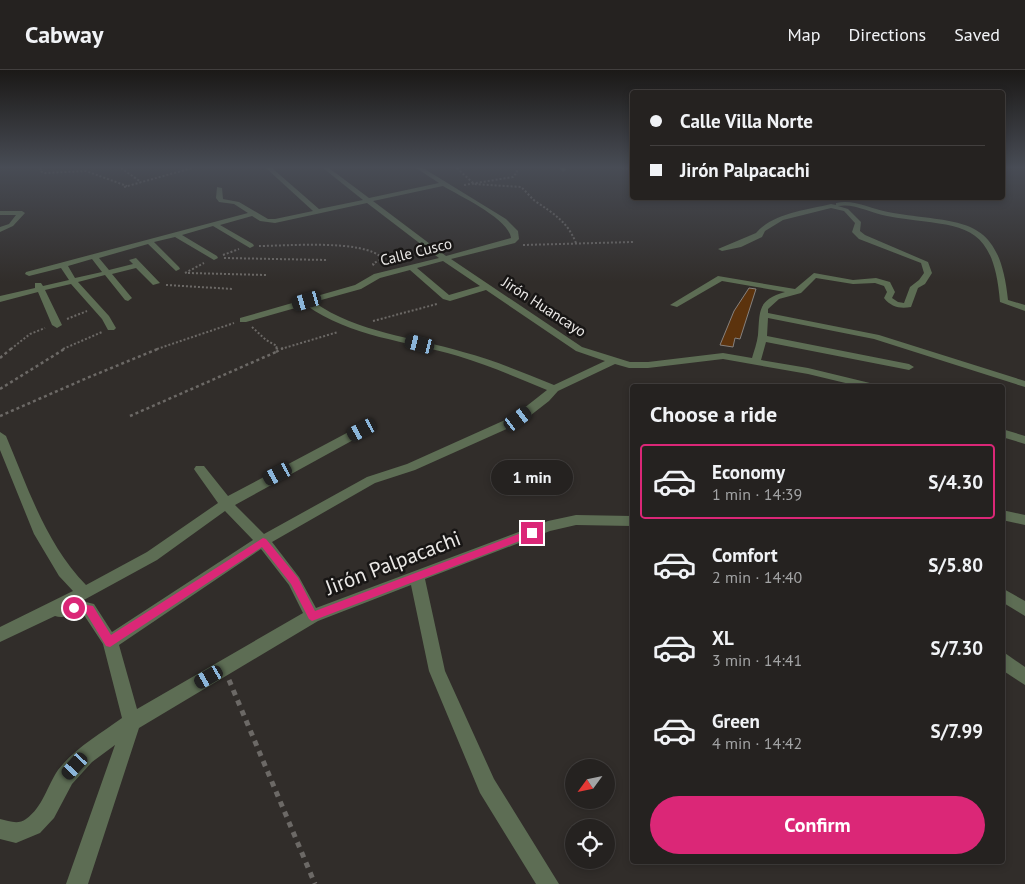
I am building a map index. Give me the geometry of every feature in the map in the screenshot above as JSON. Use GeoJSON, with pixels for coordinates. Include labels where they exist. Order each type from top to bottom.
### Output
{"type":"FeatureCollection","features":[{"type":"Feature","properties":{"kind":"street"},"geometry":{"type":"LineString","coordinates":[[243,206],[251,214],[265,222],[340,206]]}},
{"type":"Feature","properties":{"kind":"street"},"geometry":{"type":"LineString","coordinates":[[311,206],[317,211]]}},
{"type":"Feature","properties":{"kind":"street","name":"Jirón Huancayo"},"geometry":{"type":"LineString","coordinates":[[376,206],[446,259],[578,349],[629,365],[648,365],[723,356],[808,371],[862,384]]}},
{"type":"Feature","properties":{"kind":"street"},"geometry":{"type":"LineString","coordinates":[[481,206],[504,220],[515,234],[515,239],[509,242]]}},
{"type":"Feature","properties":{"kind":"street"},"geometry":{"type":"LineString","coordinates":[[722,249],[738,245],[759,235],[763,230],[781,219],[836,206],[846,210],[859,223],[856,232],[862,238],[924,262],[928,274],[922,282],[914,287],[908,304],[899,306],[892,303],[888,298],[891,292],[887,284],[876,280],[853,282],[814,275],[798,292],[776,297],[764,308],[762,314],[762,338],[756,361]]}},
{"type":"Feature","properties":{"kind":"street"},"geometry":{"type":"LineString","coordinates":[[855,206],[874,212],[959,226],[977,232],[992,251],[1002,273],[1004,302],[1025,308]]}},
{"type":"Feature","properties":{"kind":"street"},"geometry":{"type":"LineString","coordinates":[[0,213],[22,213],[11,225],[0,230]]}},
{"type":"Feature","properties":{"kind":"street"},"geometry":{"type":"LineString","coordinates":[[57,325],[41,290],[27,271],[63,265],[251,214]]}},
{"type":"Feature","properties":{"kind":"street"},"geometry":{"type":"LineString","coordinates":[[214,224],[250,246]]}},
{"type":"Feature","properties":{"kind":"street"},"geometry":{"type":"LineString","coordinates":[[176,234],[214,258]]}},
{"type":"Feature","properties":{"kind":"street"},"geometry":{"type":"LineString","coordinates":[[149,242],[176,269]]}},
{"type":"Feature","properties":{"kind":"street","name":"Calle Cusco"},"geometry":{"type":"LineString","coordinates":[[243,320],[358,287],[381,275],[509,242]]}},
{"type":"Feature","properties":{"kind":"street"},"geometry":{"type":"LineString","coordinates":[[122,249],[156,284]]}},
{"type":"Feature","properties":{"kind":"street"},"geometry":{"type":"LineString","coordinates":[[94,257],[128,298]]}},
{"type":"Feature","properties":{"kind":"street"},"geometry":{"type":"LineString","coordinates":[[63,265],[78,288],[106,318],[112,328]]}},
{"type":"Feature","properties":{"kind":"street"},"geometry":{"type":"LineString","coordinates":[[0,299],[138,265]]}},
{"type":"Feature","properties":{"kind":"street"},"geometry":{"type":"LineString","coordinates":[[411,267],[446,297],[450,298],[487,287]]}},
{"type":"Feature","properties":{"kind":"street"},"geometry":{"type":"LineString","coordinates":[[674,305],[721,278],[798,292]]}},
{"type":"Feature","properties":{"kind":"street"},"geometry":{"type":"LineString","coordinates":[[307,301],[317,310],[332,317],[390,336],[475,358],[554,390]]}},
{"type":"Feature","properties":{"kind":"street"},"geometry":{"type":"LineString","coordinates":[[762,314],[876,337],[1025,384]]}},
{"type":"Feature","properties":{"kind":"street"},"geometry":{"type":"LineString","coordinates":[[762,338],[909,367]]}},
{"type":"Feature","properties":{"kind":"street"},"geometry":{"type":"LineString","coordinates":[[110,642],[263,541],[371,480],[410,466],[518,419],[554,390],[612,361]]}},
{"type":"Feature","properties":{"kind":"street"},"geometry":{"type":"LineString","coordinates":[[0,635],[34,620],[152,556],[236,497],[362,430]]}},
{"type":"Feature","properties":{"kind":"street"},"geometry":{"type":"LineString","coordinates":[[1005,434],[1025,440]]}},
{"type":"Feature","properties":{"kind":"street"},"geometry":{"type":"LineString","coordinates":[[0,436],[41,534],[64,572],[84,593]]}},
{"type":"Feature","properties":{"kind":"street"},"geometry":{"type":"LineString","coordinates":[[200,469],[227,505],[263,541],[294,581],[312,616]]}},
{"type":"Feature","properties":{"kind":"street"},"geometry":{"type":"LineString","coordinates":[[1005,516],[1025,520]]}},
{"type":"Feature","properties":{"kind":"street","name":"Jirón Palpacachi"},"geometry":{"type":"LineString","coordinates":[[0,828],[16,833],[33,826],[47,811],[65,777],[86,755],[132,722],[312,616],[548,526],[576,520],[630,521]]}},
{"type":"Feature","properties":{"kind":"street"},"geometry":{"type":"LineString","coordinates":[[417,576],[437,671],[487,786],[548,884]]}},
{"type":"Feature","properties":{"kind":"street"},"geometry":{"type":"LineString","coordinates":[[1005,596],[1025,609]]}},
{"type":"Feature","properties":{"kind":"street"},"geometry":{"type":"LineString","coordinates":[[34,620],[74,608],[89,610],[110,642],[132,722],[77,884]]}},
{"type":"Feature","properties":{"kind":"street"},"geometry":{"type":"LineString","coordinates":[[1005,661],[1025,677]]}},
{"type":"Feature","properties":{"kind":"path"},"geometry":{"type":"LineString","coordinates":[[544,206],[552,211],[570,229],[576,243]]}},
{"type":"Feature","properties":{"kind":"path"},"geometry":{"type":"LineString","coordinates":[[509,242],[532,246],[633,242]]}},
{"type":"Feature","properties":{"kind":"path"},"geometry":{"type":"LineString","coordinates":[[250,246],[364,249],[375,252],[382,258],[373,264],[381,275]]}},
{"type":"Feature","properties":{"kind":"path"},"geometry":{"type":"LineString","coordinates":[[214,258],[327,260]]}},
{"type":"Feature","properties":{"kind":"path"},"geometry":{"type":"LineString","coordinates":[[176,269],[188,272],[266,276]]}},
{"type":"Feature","properties":{"kind":"path"},"geometry":{"type":"LineString","coordinates":[[156,284],[233,290]]}},
{"type":"Feature","properties":{"kind":"path"},"geometry":{"type":"LineString","coordinates":[[0,416],[73,382],[180,338],[243,320],[266,340],[277,346],[276,352],[130,416]]}},
{"type":"Feature","properties":{"kind":"path"},"geometry":{"type":"LineString","coordinates":[[0,389],[59,351],[112,328]]}},
{"type":"Feature","properties":{"kind":"path"},"geometry":{"type":"LineString","coordinates":[[224,668],[315,884]]}},
{"type":"Feature","properties":{"kind":"building"},"geometry":{"type":"Polygon","coordinates":[[[749,288],[756,289],[740,339],[735,338],[733,347],[720,345],[734,311],[749,288]]]}},
{"type":"Feature","properties":{"kind":"route"},"geometry":{"type":"LineString","coordinates":[[74,608],[89,610],[110,642],[263,541],[294,581],[312,616],[532,533]]}}]}
